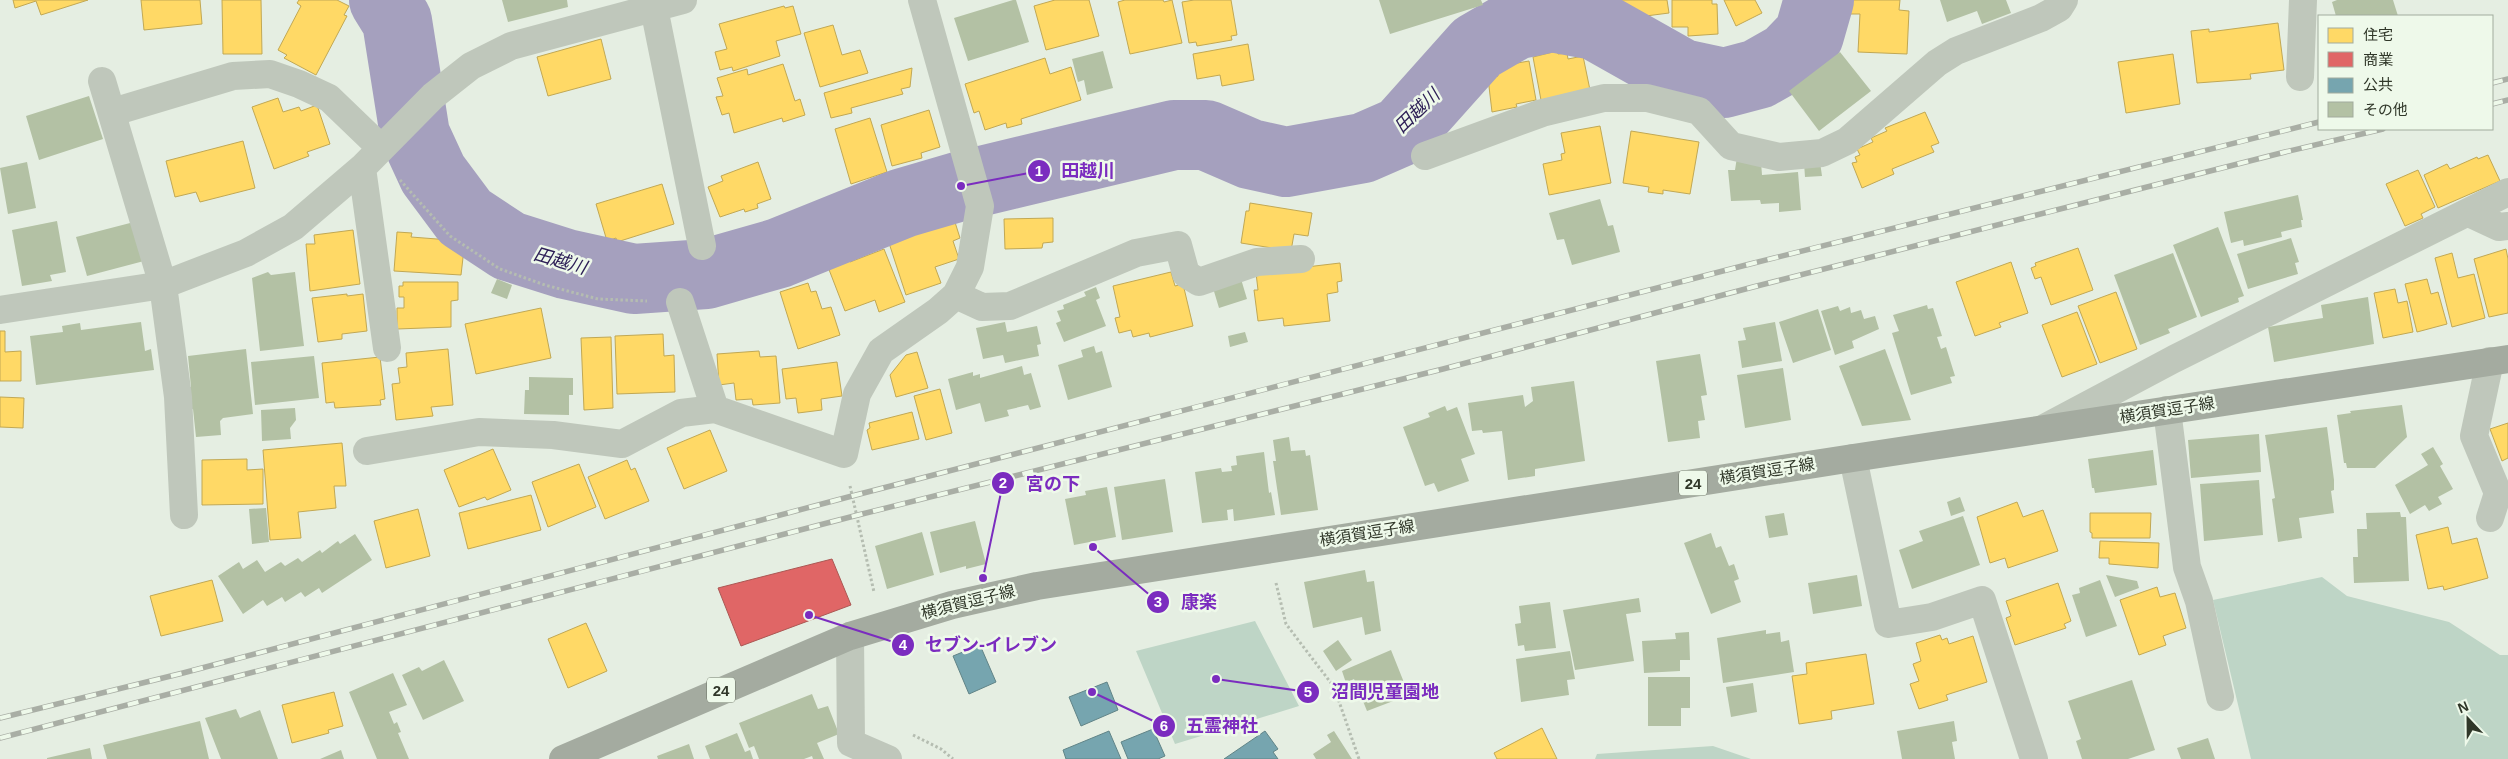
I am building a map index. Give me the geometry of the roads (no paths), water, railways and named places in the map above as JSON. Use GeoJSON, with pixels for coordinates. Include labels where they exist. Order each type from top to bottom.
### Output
{"type":"FeatureCollection","features":[{"type":"Feature","properties":{"kind":"main road","name":"横須賀逗子線"},"geometry":{"type":"LineString","coordinates":[[850,636],[881,625],[952,605],[1037,586],[1853,458],[2499,360]]}},
{"type":"Feature","properties":{"kind":"main road","name":"24"},"geometry":{"type":"LineString","coordinates":[[563,759],[850,636]]}},
{"type":"Feature","properties":{"kind":"street"},"geometry":{"type":"LineString","coordinates":[[0,310],[162,285],[246,253],[293,227],[362,168],[433,96],[471,66],[511,46],[606,10],[654,8],[683,0]]}},
{"type":"Feature","properties":{"kind":"street"},"geometry":{"type":"LineString","coordinates":[[367,451],[479,432],[553,435],[622,444],[681,414],[715,409],[844,454],[857,394],[881,351],[938,311],[956,295],[970,267],[980,206],[922,0]]}},
{"type":"Feature","properties":{"kind":"street"},"geometry":{"type":"LineString","coordinates":[[1425,156],[1542,113],[1604,98],[1647,98],[1700,111],[1730,146],[1779,157],[1822,153],[1847,141],[1937,63],[1956,51],[2041,18],[2060,8],[2064,0]]}},
{"type":"Feature","properties":{"kind":"street"},"geometry":{"type":"LineString","coordinates":[[2300,77],[2302,0]]}},
{"type":"Feature","properties":{"kind":"street"},"geometry":{"type":"LineString","coordinates":[[654,8],[702,246]]}},
{"type":"Feature","properties":{"kind":"street"},"geometry":{"type":"LineString","coordinates":[[113,112],[233,76],[270,74],[299,84],[328,98],[385,143]]}},
{"type":"Feature","properties":{"kind":"street"},"geometry":{"type":"LineString","coordinates":[[102,81],[113,112],[162,285],[178,397],[184,515]]}},
{"type":"Feature","properties":{"kind":"street"},"geometry":{"type":"LineString","coordinates":[[362,168],[387,348]]}},
{"type":"Feature","properties":{"kind":"street"},"geometry":{"type":"LineString","coordinates":[[2043,429],[2174,359],[2508,192]]}},
{"type":"Feature","properties":{"kind":"street"},"geometry":{"type":"LineString","coordinates":[[2469,212],[2498,228],[2508,226]]}},
{"type":"Feature","properties":{"kind":"street"},"geometry":{"type":"LineString","coordinates":[[956,295],[982,307],[1010,306],[1136,253],[1178,245],[1186,274],[1199,282],[1257,262],[1302,259]]}},
{"type":"Feature","properties":{"kind":"street"},"geometry":{"type":"LineString","coordinates":[[680,302],[715,409]]}},
{"type":"Feature","properties":{"kind":"street"},"geometry":{"type":"LineString","coordinates":[[2490,518],[2498,493],[2474,436],[2499,360]]}},
{"type":"Feature","properties":{"kind":"street"},"geometry":{"type":"LineString","coordinates":[[2167,410],[2187,568],[2199,602],[2220,697]]}},
{"type":"Feature","properties":{"kind":"street"},"geometry":{"type":"LineString","coordinates":[[1853,458],[1888,624],[1932,617],[1982,600],[2034,759]]}},
{"type":"Feature","properties":{"kind":"street"},"geometry":{"type":"LineString","coordinates":[[850,636],[845,751],[888,759]]}},
{"type":"Feature","properties":{"kind":"waterway","name":"田越川"},"geometry":{"type":"LineString","coordinates":[[384,0],[397,21],[415,135],[433,174],[465,217],[509,246],[566,264],[634,279],[706,274],[779,253],[903,203],[961,186],[1174,135],[1206,135],[1250,154],[1286,162],[1363,148],[1402,131],[1477,47],[1515,25],[1552,17],[1595,25],[1682,74],[1724,83],[1758,74],[1788,57],[1809,35],[1819,0]]}},
{"type":"Feature","properties":{"kind":"railway"},"geometry":{"type":"LineString","coordinates":[[2493,83],[2508,79]]}},
{"type":"Feature","properties":{"kind":"railway"},"geometry":{"type":"LineString","coordinates":[[2493,104],[2508,100]]}},
{"type":"Feature","properties":{"kind":"railway"},"geometry":{"type":"LineString","coordinates":[[0,718],[183,673],[852,496],[1746,265],[2318,122]]}},
{"type":"Feature","properties":{"kind":"railway"},"geometry":{"type":"LineString","coordinates":[[0,738],[858,515],[1443,369],[1753,287],[2379,130]]}},
{"type":"Feature","properties":{"kind":"place","name":"田越川"},"geometry":{"type":"Point","coordinates":[961,186]}},
{"type":"Feature","properties":{"kind":"place","name":"康楽"},"geometry":{"type":"Point","coordinates":[1093,547]}},
{"type":"Feature","properties":{"kind":"place","name":"宮の下"},"geometry":{"type":"Point","coordinates":[983,578]}},
{"type":"Feature","properties":{"kind":"place","name":"セブン-イレブン"},"geometry":{"type":"Point","coordinates":[809,615]}},
{"type":"Feature","properties":{"kind":"place","name":"沼間児童園地"},"geometry":{"type":"Point","coordinates":[1216,679]}},
{"type":"Feature","properties":{"kind":"place","name":"五霊神社"},"geometry":{"type":"Point","coordinates":[1092,692]}}]}
